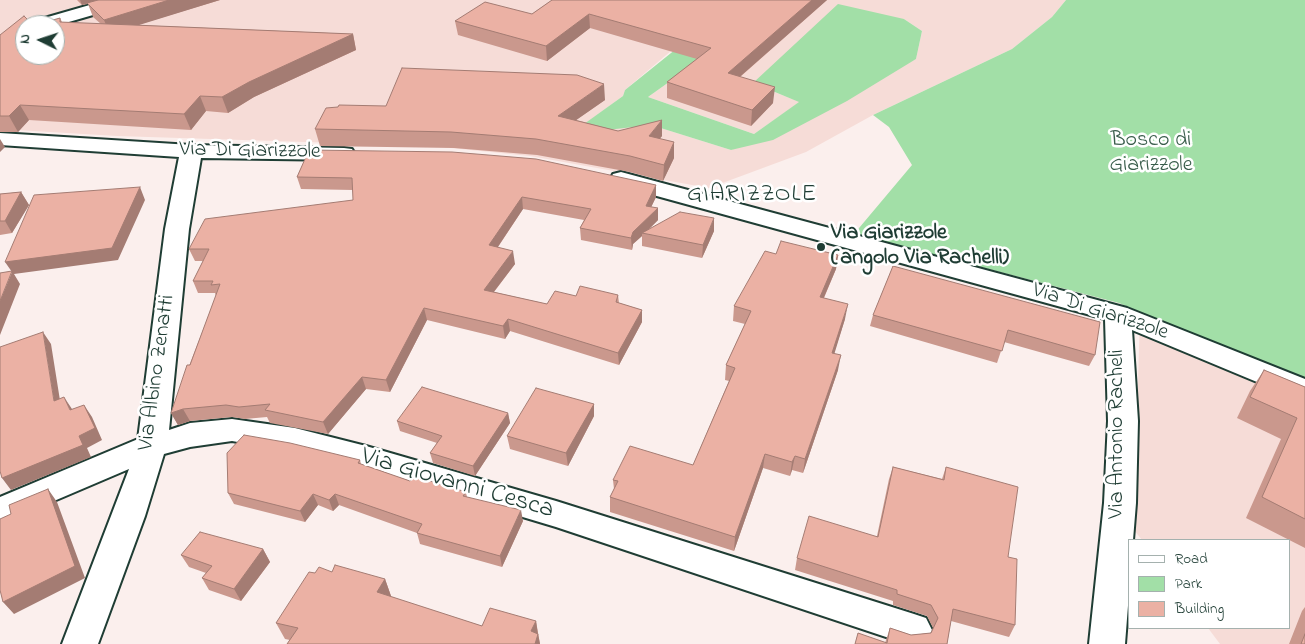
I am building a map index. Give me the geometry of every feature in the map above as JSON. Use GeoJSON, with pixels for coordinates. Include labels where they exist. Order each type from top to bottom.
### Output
{"type":"FeatureCollection","features":[{"type":"Feature","properties":{"kind":"street"},"geometry":{"type":"LineString","coordinates":[[65,18],[125,0]]}},
{"type":"Feature","properties":{"kind":"street","name":"Via Di Giarizzole"},"geometry":{"type":"LineString","coordinates":[[0,139],[191,151],[366,154]]}},
{"type":"Feature","properties":{"kind":"street","name":"Via Albino Zenatti"},"geometry":{"type":"LineString","coordinates":[[80,644],[126,524],[152,446],[177,229],[191,151]]}},
{"type":"Feature","properties":{"kind":"street","name":"Via Di Giarizzole"},"geometry":{"type":"LineString","coordinates":[[601,175],[630,180],[1118,314],[1237,361],[1305,391]]}},
{"type":"Feature","properties":{"kind":"street","name":"Via Antonio Racheli"},"geometry":{"type":"LineString","coordinates":[[1107,644],[1120,503],[1123,421],[1118,314]]}},
{"type":"Feature","properties":{"kind":"street","name":"Via Giovanni Cesca"},"geometry":{"type":"LineString","coordinates":[[0,511],[152,446],[190,435],[232,430],[295,440],[366,458],[556,514],[914,630]]}},
{"type":"Feature","properties":{"kind":"shaded area"},"geometry":{"type":"Polygon","coordinates":[[[0,0],[731,0],[625,90],[623,96],[585,124],[651,125],[731,150],[916,59],[922,31],[904,19],[754,84],[800,102],[754,134],[648,97],[714,50],[771,0],[1066,0],[1052,17],[1012,49],[873,115],[806,152],[709,188],[530,156],[431,146],[117,136],[0,129],[0,0]]]}},
{"type":"Feature","properties":{"kind":"shaded area"},"geometry":{"type":"Polygon","coordinates":[[[1140,312],[1305,383],[1305,644],[1220,644],[1209,629],[1290,629],[1290,539],[1141,539],[1134,530],[1140,312]]]}},
{"type":"Feature","properties":{"kind":"green space","name":"Bosco di Giarizzole"},"geometry":{"type":"Polygon","coordinates":[[[1066,0],[1305,0],[1305,383],[1119,303],[854,234],[912,165],[889,127],[873,115],[1012,49],[1052,17],[1066,0]]]}},
{"type":"Feature","properties":{"kind":"green space"},"geometry":{"type":"Polygon","coordinates":[[[838,4],[904,19],[922,31],[916,59],[847,101],[773,140],[731,150],[651,125],[598,131],[584,124],[623,96],[625,90],[676,49],[714,50],[648,97],[754,134],[799,102],[753,83],[838,4]]]}},
{"type":"Feature","properties":{"kind":"building"},"geometry":{"type":"Polygon","coordinates":[[[98,0],[169,0],[104,20],[87,3],[98,0]]]}},
{"type":"Feature","properties":{"kind":"building"},"geometry":{"type":"Polygon","coordinates":[[[552,0],[812,0],[728,73],[775,87],[752,110],[667,82],[711,48],[589,14],[546,46],[455,21],[485,2],[532,14],[552,0]]]}},
{"type":"Feature","properties":{"kind":"building"},"geometry":{"type":"Polygon","coordinates":[[[65,22],[353,34],[249,82],[222,97],[200,96],[184,114],[20,105],[9,116],[0,116],[0,35],[15,23],[15,65],[65,65],[65,22]]]}},
{"type":"Feature","properties":{"kind":"building"},"geometry":{"type":"Polygon","coordinates":[[[402,68],[577,75],[604,84],[558,116],[618,131],[662,120],[649,136],[674,142],[664,165],[630,156],[536,139],[451,132],[315,129],[326,108],[338,107],[339,105],[386,106],[402,68]]]}},
{"type":"Feature","properties":{"kind":"building"},"geometry":{"type":"Polygon","coordinates":[[[309,150],[452,152],[536,159],[656,185],[646,206],[658,208],[633,232],[631,238],[580,228],[591,209],[522,197],[489,245],[513,251],[484,290],[547,304],[555,291],[576,296],[580,286],[618,295],[616,302],[642,310],[618,353],[508,319],[503,326],[424,308],[386,380],[362,377],[323,422],[265,410],[270,404],[239,407],[226,405],[183,409],[171,413],[187,365],[190,365],[220,284],[211,285],[213,281],[193,281],[209,249],[189,249],[205,219],[353,200],[352,178],[297,177],[309,150]]]}},
{"type":"Feature","properties":{"kind":"building"},"geometry":{"type":"Polygon","coordinates":[[[140,187],[112,248],[5,262],[34,195],[140,187]]]}},
{"type":"Feature","properties":{"kind":"building"},"geometry":{"type":"Polygon","coordinates":[[[21,192],[5,221],[0,221],[0,194],[21,192]]]}},
{"type":"Feature","properties":{"kind":"building"},"geometry":{"type":"Polygon","coordinates":[[[680,212],[714,218],[703,245],[642,233],[680,212]]]}},
{"type":"Feature","properties":{"kind":"building"},"geometry":{"type":"Polygon","coordinates":[[[781,241],[838,255],[820,297],[848,304],[832,353],[841,355],[805,459],[795,456],[792,462],[765,454],[735,537],[610,497],[618,481],[613,480],[630,446],[693,465],[735,368],[726,365],[751,311],[734,306],[765,251],[776,254],[781,241]]]}},
{"type":"Feature","properties":{"kind":"building"},"geometry":{"type":"Polygon","coordinates":[[[893,266],[1100,322],[1095,355],[1008,330],[1002,351],[873,315],[893,266]]]}},
{"type":"Feature","properties":{"kind":"building"},"geometry":{"type":"Polygon","coordinates":[[[12,271],[0,301],[0,273],[12,271]]]}},
{"type":"Feature","properties":{"kind":"building"},"geometry":{"type":"Polygon","coordinates":[[[43,332],[54,401],[64,397],[70,410],[84,405],[95,428],[79,436],[83,445],[2,478],[0,471],[0,347],[43,332]]]}},
{"type":"Feature","properties":{"kind":"building"},"geometry":{"type":"Polygon","coordinates":[[[1264,370],[1305,387],[1305,519],[1262,497],[1297,418],[1250,397],[1264,370]]]}},
{"type":"Feature","properties":{"kind":"building"},"geometry":{"type":"Polygon","coordinates":[[[422,387],[508,413],[473,466],[430,453],[442,436],[397,421],[422,387]]]}},
{"type":"Feature","properties":{"kind":"building"},"geometry":{"type":"Polygon","coordinates":[[[536,388],[594,404],[566,453],[507,436],[536,388]]]}},
{"type":"Feature","properties":{"kind":"building"},"geometry":{"type":"Polygon","coordinates":[[[244,435],[290,443],[360,460],[358,463],[410,481],[414,476],[466,492],[463,496],[521,510],[500,556],[417,533],[422,524],[335,494],[329,500],[313,494],[300,511],[228,493],[227,453],[244,435]]]}},
{"type":"Feature","properties":{"kind":"building"},"geometry":{"type":"Polygon","coordinates":[[[893,467],[944,480],[946,467],[1018,487],[1008,557],[1017,559],[1015,625],[953,609],[947,644],[855,644],[858,633],[887,643],[890,628],[911,635],[931,633],[938,618],[931,605],[897,594],[897,590],[797,558],[809,516],[878,537],[893,467]]]}},
{"type":"Feature","properties":{"kind":"building"},"geometry":{"type":"Polygon","coordinates":[[[48,489],[75,566],[3,602],[0,590],[0,519],[11,514],[9,505],[48,489]]]}},
{"type":"Feature","properties":{"kind":"building"},"geometry":{"type":"Polygon","coordinates":[[[200,532],[263,549],[234,589],[202,578],[212,566],[181,555],[200,532]]]}},
{"type":"Feature","properties":{"kind":"building"},"geometry":{"type":"Polygon","coordinates":[[[335,565],[385,579],[377,592],[482,626],[490,608],[536,621],[531,631],[538,634],[535,644],[287,644],[298,628],[276,623],[309,572],[315,573],[319,567],[332,572],[335,565]]]}},
{"type":"Feature","properties":{"kind":"building"},"geometry":{"type":"Polygon","coordinates":[[[1305,634],[1305,644],[1301,644],[1305,634]]]}},
{"type":"Feature","properties":{"kind":"place","name":"Via Giarizzole (angolo Via Rachelli)"},"geometry":{"type":"Point","coordinates":[821,247]}},
{"type":"Feature","properties":{"kind":"district","name":"GIARIZZOLE"},"geometry":{"type":"Point","coordinates":[752,196]}}]}
